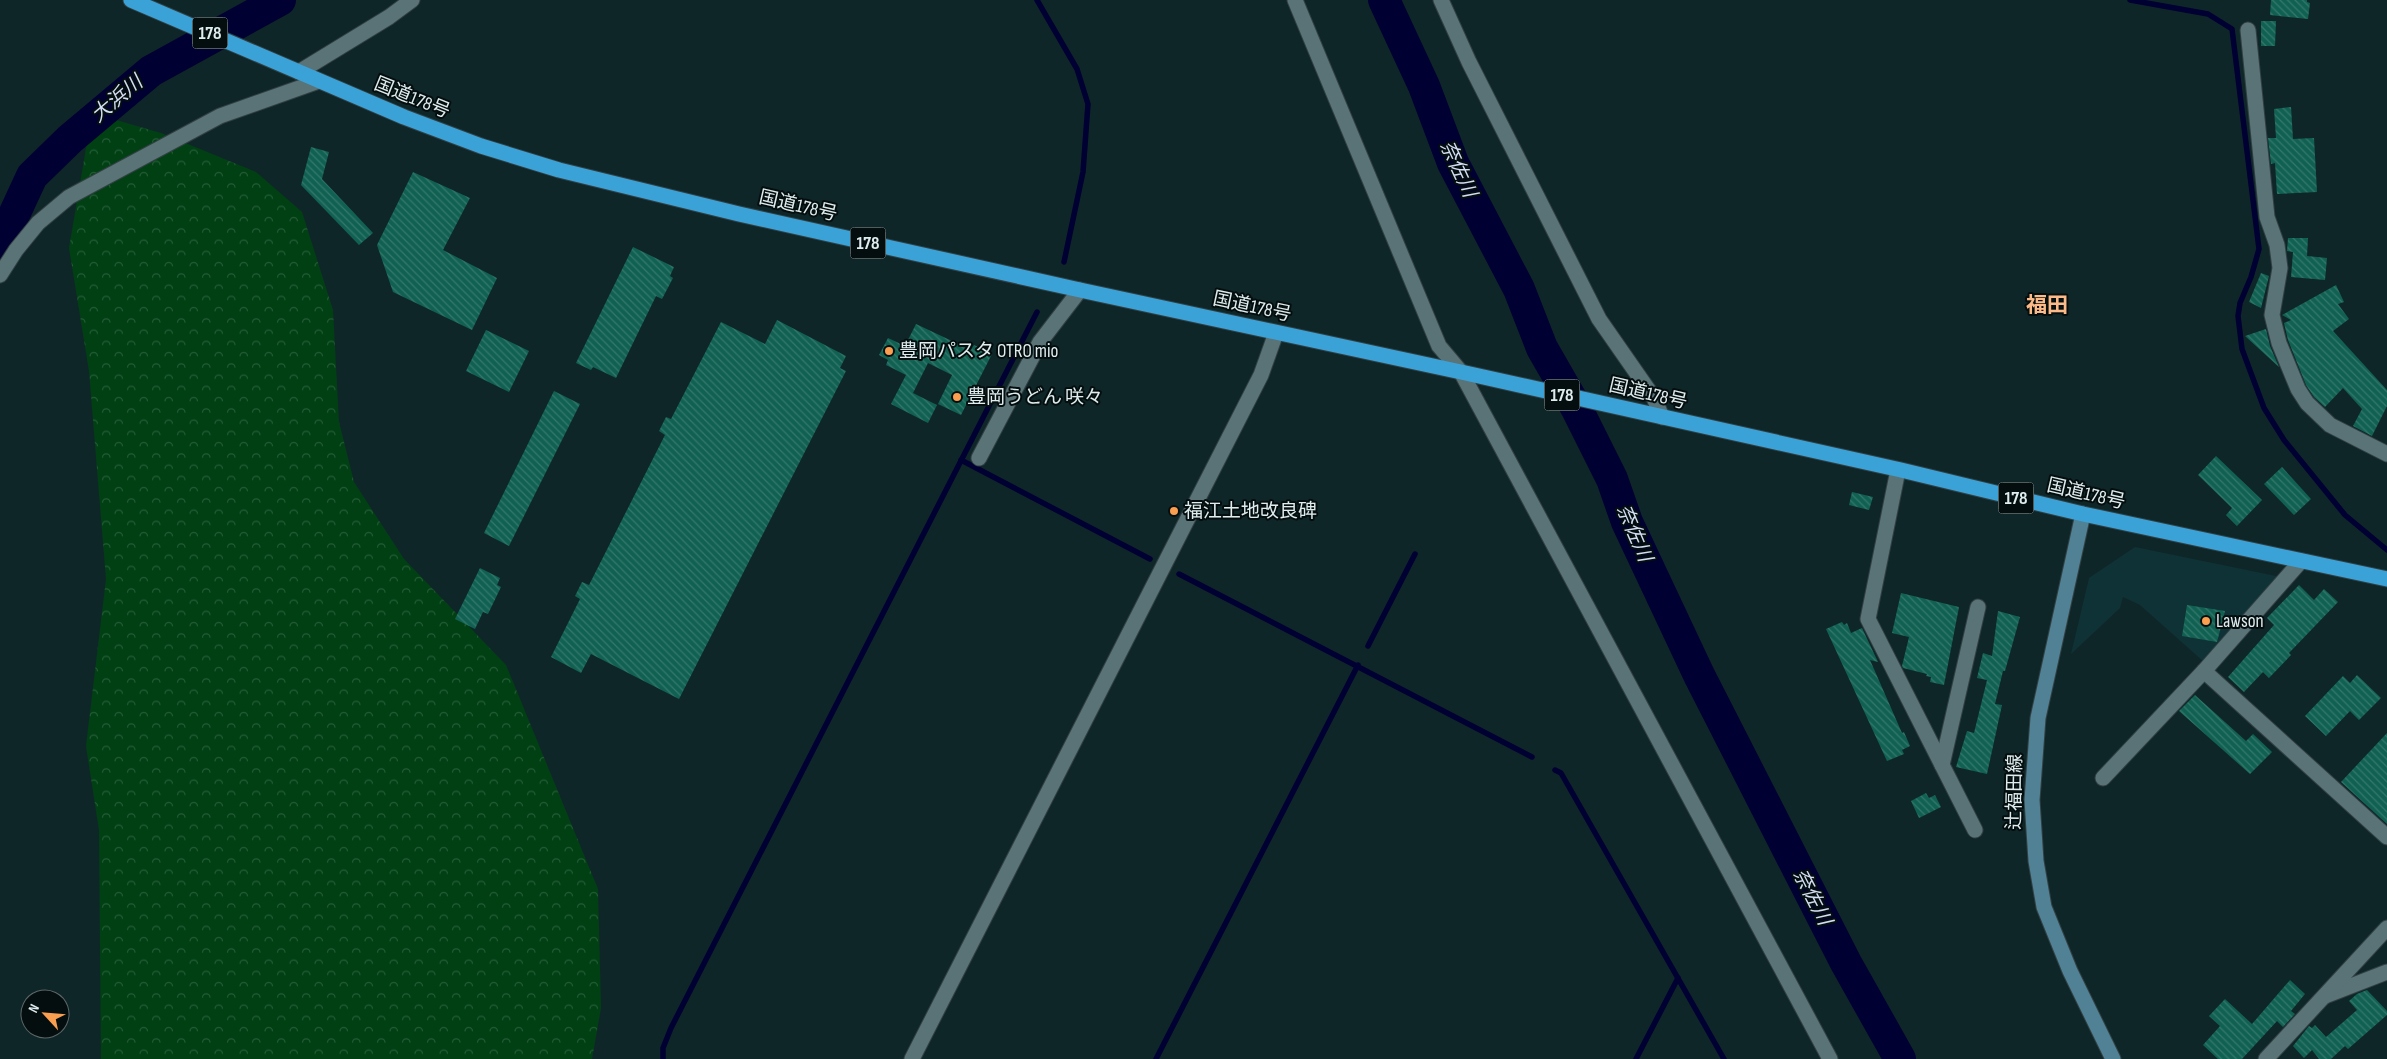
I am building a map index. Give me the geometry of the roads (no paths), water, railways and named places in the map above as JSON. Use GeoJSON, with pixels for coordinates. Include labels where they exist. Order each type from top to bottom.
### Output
{"type":"FeatureCollection","features":[{"type":"Feature","properties":{"kind":"highway","name":"国道178号"},"geometry":{"type":"LineString","coordinates":[[131,0],[443,132],[559,170],[740,214],[1276,333],[1461,372],[1898,470],[2084,514],[2387,579]]}},
{"type":"Feature","properties":{"kind":"main road","name":"辻福田線"},"geometry":{"type":"LineString","coordinates":[[2084,514],[2038,718],[2032,800],[2036,861],[2044,907],[2070,971],[2113,1059]]}},
{"type":"Feature","properties":{"kind":"street"},"geometry":{"type":"LineString","coordinates":[[299,72],[412,0]]}},
{"type":"Feature","properties":{"kind":"street"},"geometry":{"type":"LineString","coordinates":[[1295,0],[1439,346],[1461,372],[1830,1059]]}},
{"type":"Feature","properties":{"kind":"street"},"geometry":{"type":"LineString","coordinates":[[1441,0],[1469,62],[1599,319],[1654,398],[1662,417]]}},
{"type":"Feature","properties":{"kind":"street"},"geometry":{"type":"LineString","coordinates":[[2248,30],[2267,217],[2277,245],[2280,268],[2272,315],[2278,344],[2298,389],[2307,403],[2330,425],[2387,454]]}},
{"type":"Feature","properties":{"kind":"street"},"geometry":{"type":"LineString","coordinates":[[0,275],[16,250],[38,223],[69,197],[220,116],[319,81]]}},
{"type":"Feature","properties":{"kind":"street"},"geometry":{"type":"LineString","coordinates":[[979,458],[1040,342],[1080,290]]}},
{"type":"Feature","properties":{"kind":"street"},"geometry":{"type":"LineString","coordinates":[[912,1059],[1257,384],[1269,358],[1276,333]]}},
{"type":"Feature","properties":{"kind":"street"},"geometry":{"type":"LineString","coordinates":[[1898,470],[1868,619],[1975,830]]}},
{"type":"Feature","properties":{"kind":"street"},"geometry":{"type":"LineString","coordinates":[[2103,778],[2204,671],[2301,562]]}},
{"type":"Feature","properties":{"kind":"street"},"geometry":{"type":"LineString","coordinates":[[1942,765],[1978,607]]}},
{"type":"Feature","properties":{"kind":"street"},"geometry":{"type":"LineString","coordinates":[[2204,671],[2387,837]]}},
{"type":"Feature","properties":{"kind":"street"},"geometry":{"type":"LineString","coordinates":[[2266,1059],[2387,928]]}},
{"type":"Feature","properties":{"kind":"street"},"geometry":{"type":"LineString","coordinates":[[2322,998],[2387,972]]}},
{"type":"Feature","properties":{"kind":"waterway","name":"大浜川"},"geometry":{"type":"LineString","coordinates":[[0,245],[32,176],[70,139],[151,71],[280,0]]}},
{"type":"Feature","properties":{"kind":"waterway"},"geometry":{"type":"LineString","coordinates":[[1037,0],[1077,69],[1088,104],[1083,172],[1064,262]]}},
{"type":"Feature","properties":{"kind":"waterway","name":"奈佐川"},"geometry":{"type":"LineString","coordinates":[[1384,0],[1424,86],[1453,163],[1519,289],[1542,348],[1577,409],[1612,479],[1627,522],[1699,675],[1846,963],[1900,1059]]}},
{"type":"Feature","properties":{"kind":"waterway"},"geometry":{"type":"LineString","coordinates":[[2130,0],[2208,14],[2232,29],[2259,249],[2251,277],[2240,303],[2238,316],[2242,349],[2264,408],[2284,440],[2345,515],[2387,550]]}},
{"type":"Feature","properties":{"kind":"waterway"},"geometry":{"type":"LineString","coordinates":[[663,1059],[663,1048],[671,1028],[1037,312]]}},
{"type":"Feature","properties":{"kind":"waterway"},"geometry":{"type":"LineString","coordinates":[[961,460],[1150,559]]}},
{"type":"Feature","properties":{"kind":"waterway"},"geometry":{"type":"LineString","coordinates":[[1368,646],[1415,554]]}},
{"type":"Feature","properties":{"kind":"waterway"},"geometry":{"type":"LineString","coordinates":[[1179,574],[1532,757]]}},
{"type":"Feature","properties":{"kind":"waterway"},"geometry":{"type":"LineString","coordinates":[[1156,1059],[1358,665]]}},
{"type":"Feature","properties":{"kind":"waterway"},"geometry":{"type":"LineString","coordinates":[[1555,770],[1561,773],[1724,1059]]}},
{"type":"Feature","properties":{"kind":"waterway"},"geometry":{"type":"LineString","coordinates":[[1636,1059],[1678,978]]}},
{"type":"Feature","properties":{"kind":"place","name":"豊岡パスタ OTRO mio"},"geometry":{"type":"Point","coordinates":[889,351]}},
{"type":"Feature","properties":{"kind":"place","name":"豊岡うどん 咲々"},"geometry":{"type":"Point","coordinates":[957,397]}},
{"type":"Feature","properties":{"kind":"place","name":"福江土地改良碑"},"geometry":{"type":"Point","coordinates":[1174,511]}},
{"type":"Feature","properties":{"kind":"place","name":"Lawson"},"geometry":{"type":"Point","coordinates":[2206,621]}},
{"type":"Feature","properties":{"kind":"district","name":"福田"},"geometry":{"type":"Point","coordinates":[2047,305]}}]}
